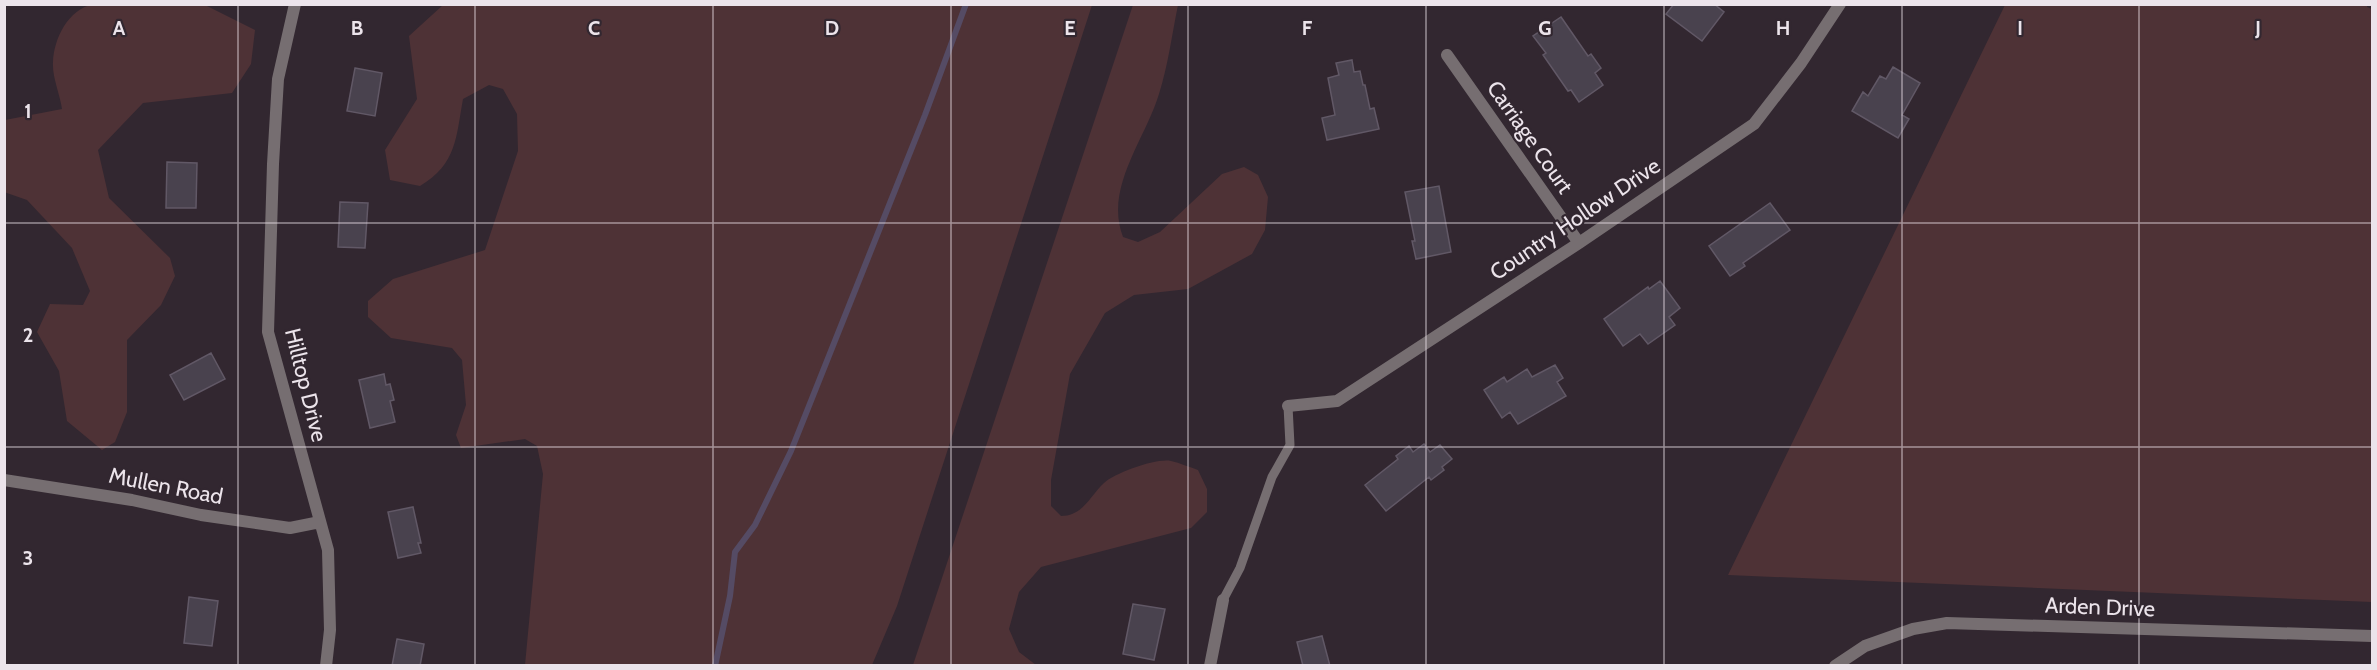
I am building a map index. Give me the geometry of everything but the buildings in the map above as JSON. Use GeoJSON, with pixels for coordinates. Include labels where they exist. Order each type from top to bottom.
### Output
{"type":"FeatureCollection","features":[{"type":"Feature","properties":{"kind":"street","name":"Hilltop Drive"},"geometry":{"type":"LineString","coordinates":[[295,4],[278,79],[268,332],[328,550],[330,630],[326,666]]}},
{"type":"Feature","properties":{"kind":"street","name":"Country Hollow Drive"},"geometry":{"type":"LineString","coordinates":[[1288,406],[1337,401],[1579,243],[1754,124],[1801,63],[1840,4]]}},
{"type":"Feature","properties":{"kind":"street","name":"Carriage Court"},"geometry":{"type":"LineString","coordinates":[[1447,55],[1579,243]]}},
{"type":"Feature","properties":{"kind":"street","name":"Mullen Road"},"geometry":{"type":"LineString","coordinates":[[4,480],[132,500],[201,516],[290,528],[320,522]]}},
{"type":"Feature","properties":{"kind":"street"},"geometry":{"type":"LineString","coordinates":[[1210,666],[1223,600]]}},
{"type":"Feature","properties":{"kind":"street","name":"Arden Drive"},"geometry":{"type":"LineString","coordinates":[[1835,666],[1865,646],[1913,628],[1947,623],[2373,636]]}},
{"type":"Feature","properties":{"kind":"lane"},"geometry":{"type":"LineString","coordinates":[[1223,600],[1240,568],[1272,477],[1290,446],[1288,406]]}},
{"type":"Feature","properties":{"kind":"shaded area"},"geometry":{"type":"Polygon","coordinates":[[[93,4],[205,5],[255,30],[251,64],[232,93],[143,103],[98,150],[109,198],[170,258],[175,276],[161,305],[127,340],[127,412],[115,442],[102,450],[67,421],[59,371],[37,332],[50,304],[83,305],[90,291],[72,248],[27,200],[4,192],[5,120],[62,109],[53,68],[56,44],[64,26],[76,12],[93,4]]]}},
{"type":"Feature","properties":{"kind":"shaded area"},"geometry":{"type":"Polygon","coordinates":[[[443,5],[1092,5],[897,606],[872,665],[525,665],[543,474],[537,446],[525,439],[461,448],[456,435],[466,405],[462,360],[452,348],[391,338],[368,317],[368,301],[393,279],[485,250],[518,151],[517,114],[503,89],[489,85],[463,99],[453,148],[448,159],[432,178],[420,186],[390,180],[385,150],[417,99],[409,36],[443,5]]]}},
{"type":"Feature","properties":{"kind":"shaded area"},"geometry":{"type":"Polygon","coordinates":[[[1133,5],[1178,5],[1159,94],[1122,182],[1119,219],[1123,237],[1138,242],[1160,232],[1222,174],[1244,167],[1258,175],[1268,197],[1265,230],[1252,254],[1188,289],[1134,295],[1105,313],[1070,374],[1051,480],[1051,506],[1061,516],[1075,513],[1109,479],[1136,467],[1164,461],[1198,470],[1207,489],[1207,512],[1191,528],[1041,567],[1019,592],[1009,629],[1019,652],[1036,665],[913,665],[1133,5]]]}},
{"type":"Feature","properties":{"kind":"shaded area"},"geometry":{"type":"Polygon","coordinates":[[[2005,5],[2367,5],[2372,9],[2372,602],[1728,575],[2005,5]]]}},
{"type":"Feature","properties":{"kind":"waterway"},"geometry":{"type":"LineString","coordinates":[[715,666],[730,596],[735,552],[755,525],[791,451],[925,115],[966,4]]}}]}
